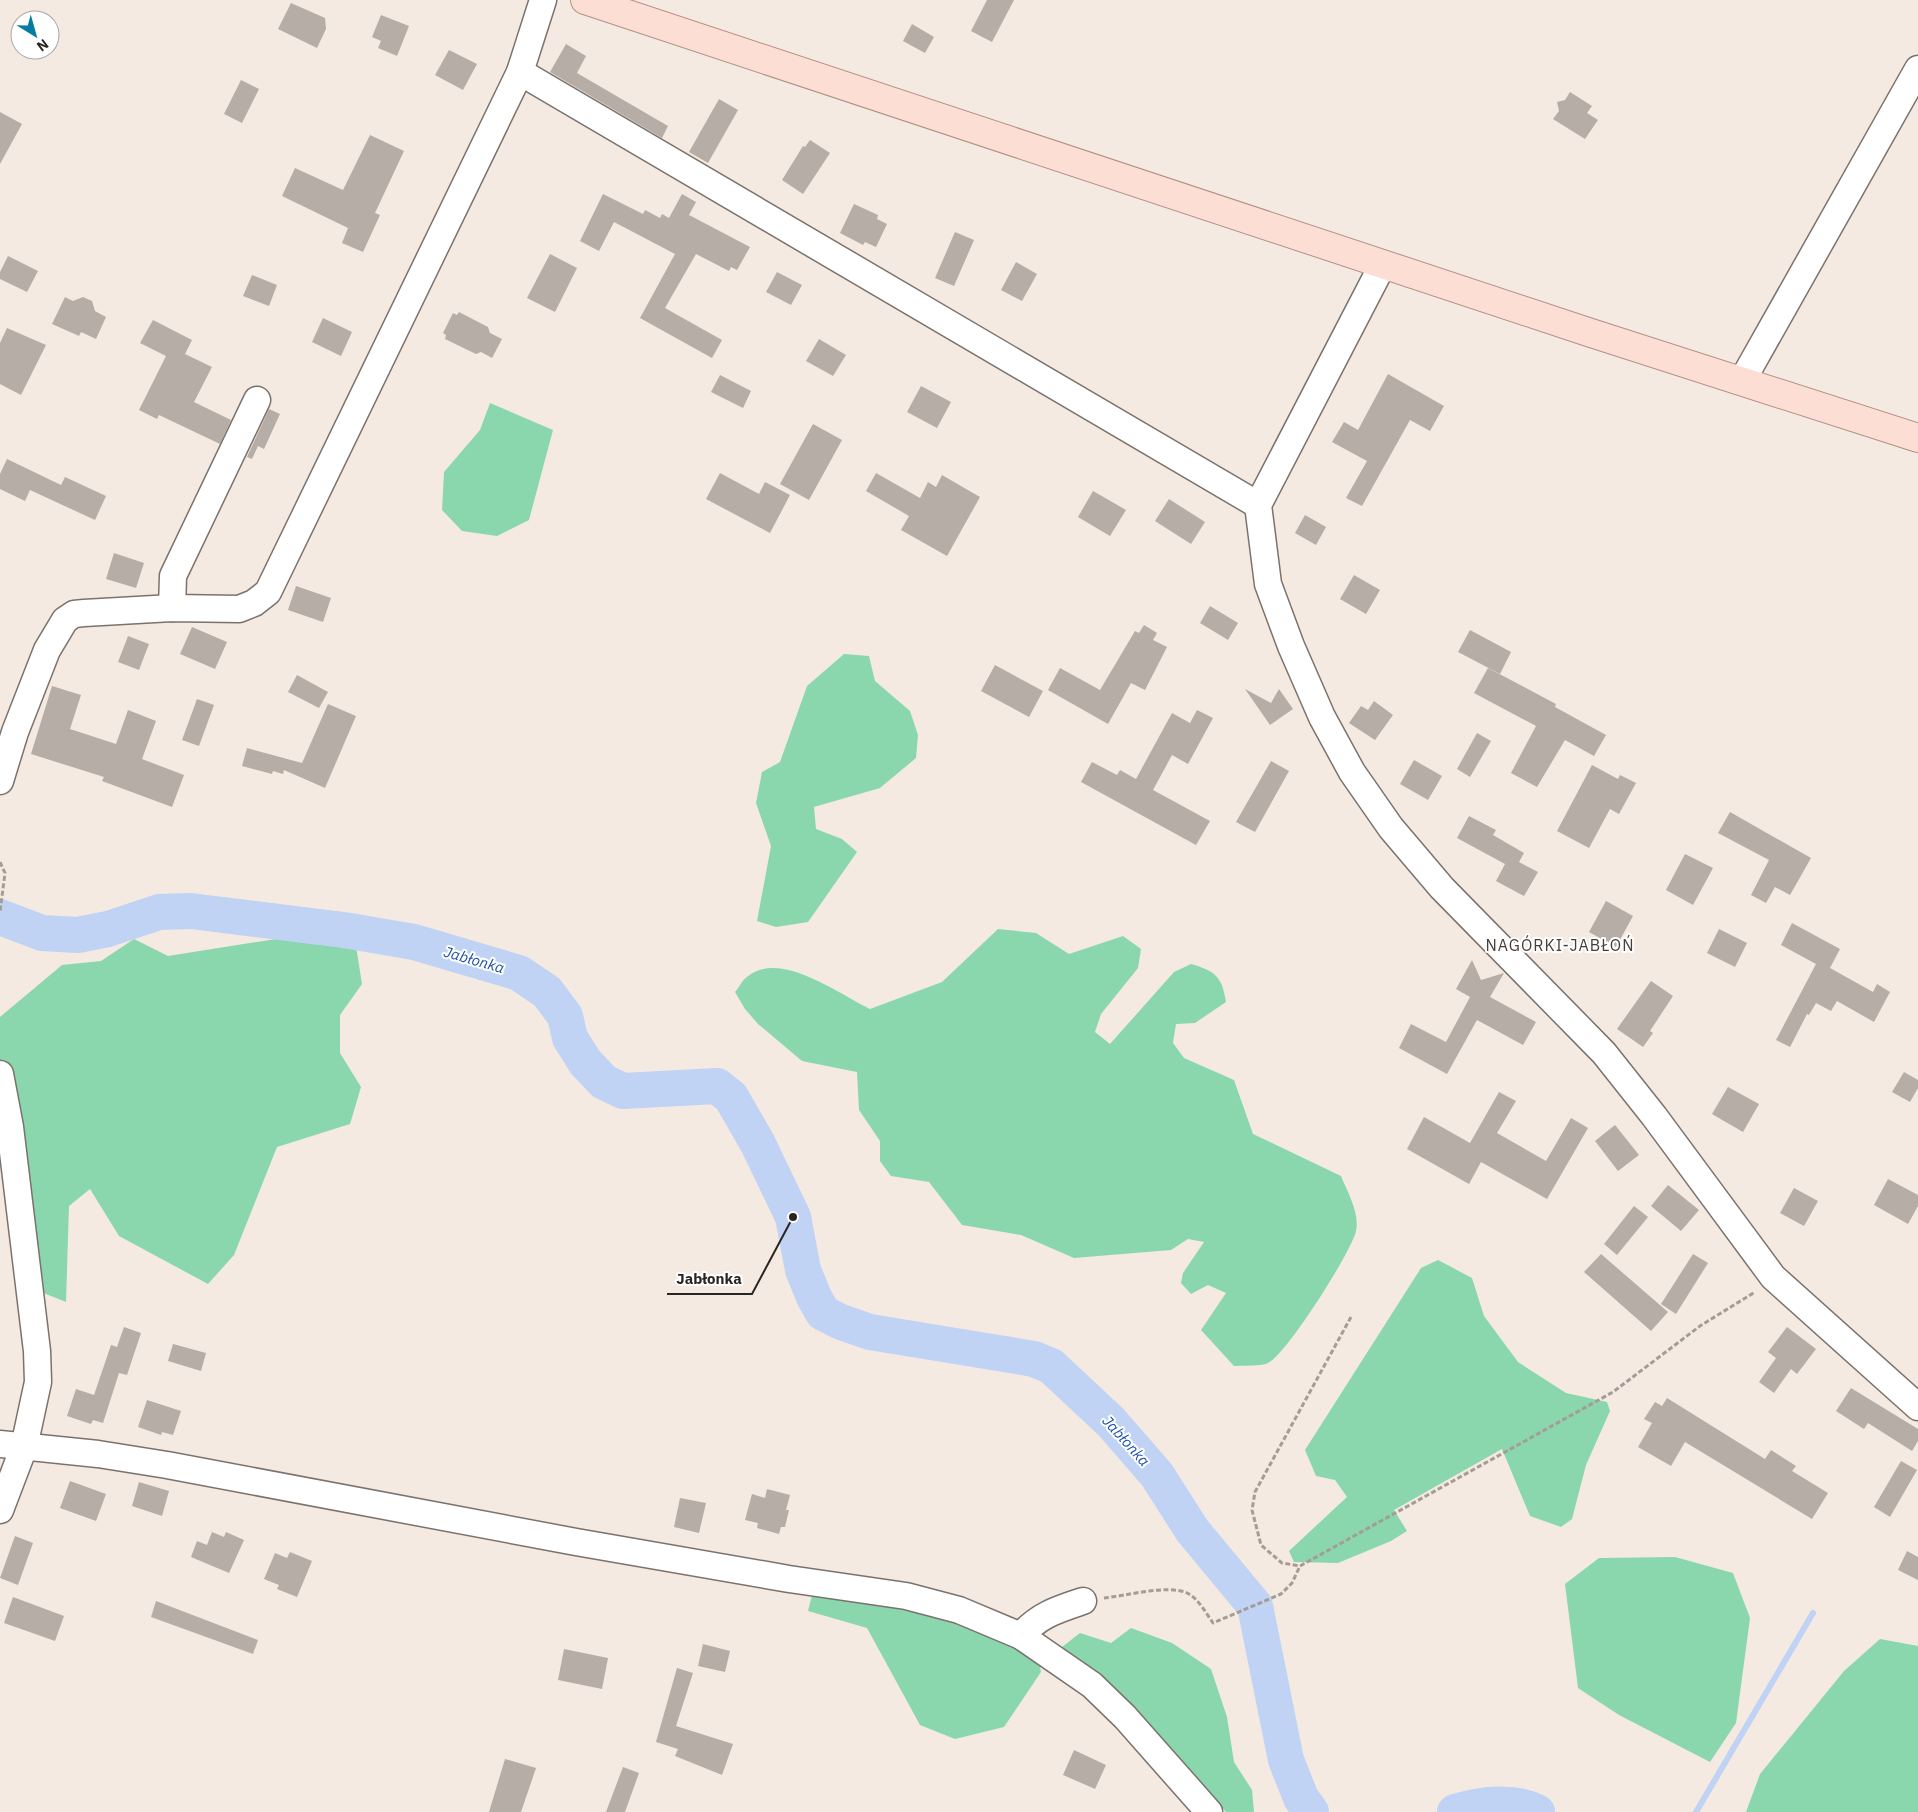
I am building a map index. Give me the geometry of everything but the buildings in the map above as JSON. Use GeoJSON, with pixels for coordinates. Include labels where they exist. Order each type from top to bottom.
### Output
{"type":"FeatureCollection","features":[{"type":"Feature","properties":{"kind":"main road"},"geometry":{"type":"LineString","coordinates":[[584,0],[1383,264],[1918,438]]}},
{"type":"Feature","properties":{"kind":"street"},"geometry":{"type":"LineString","coordinates":[[0,781],[15,732],[47,650],[65,620],[74,614],[84,613],[172,608],[240,609],[254,603],[268,592],[520,72],[543,0]]}},
{"type":"Feature","properties":{"kind":"street"},"geometry":{"type":"LineString","coordinates":[[1742,381],[1918,69]]}},
{"type":"Feature","properties":{"kind":"street"},"geometry":{"type":"LineString","coordinates":[[520,72],[1258,505]]}},
{"type":"Feature","properties":{"kind":"street"},"geometry":{"type":"LineString","coordinates":[[1383,264],[1258,505],[1262,542],[1271,592],[1291,646],[1318,708],[1352,772],[1391,828],[1442,888],[1604,1053],[1654,1116],[1773,1277],[1918,1407]]}},
{"type":"Feature","properties":{"kind":"street"},"geometry":{"type":"LineString","coordinates":[[172,608],[173,576],[257,400]]}},
{"type":"Feature","properties":{"kind":"street"},"geometry":{"type":"LineString","coordinates":[[0,1074],[10,1127],[37,1351],[38,1382],[12,1446],[0,1510]]}},
{"type":"Feature","properties":{"kind":"street"},"geometry":{"type":"LineString","coordinates":[[12,1446],[108,1455],[586,1544],[789,1579],[906,1596],[959,1610],[1022,1636],[1092,1685],[1125,1717],[1209,1812]]}},
{"type":"Feature","properties":{"kind":"street"},"geometry":{"type":"LineString","coordinates":[[1022,1636],[1031,1624],[1042,1616],[1084,1601]]}},
{"type":"Feature","properties":{"kind":"path"},"geometry":{"type":"LineString","coordinates":[[0,862],[5,873],[0,912]]}},
{"type":"Feature","properties":{"kind":"path"},"geometry":{"type":"LineString","coordinates":[[1084,1601],[1170,1590],[1187,1593],[1199,1602],[1213,1622],[1281,1594],[1292,1583],[1300,1566],[1613,1392],[1700,1326],[1757,1291],[1773,1277]]}},
{"type":"Feature","properties":{"kind":"path"},"geometry":{"type":"LineString","coordinates":[[1300,1566],[1282,1563],[1261,1545],[1252,1510],[1255,1492],[1351,1317]]}},
{"type":"Feature","properties":{"kind":"green space"},"geometry":{"type":"Polygon","coordinates":[[[490,403],[553,430],[529,520],[497,536],[462,531],[442,510],[444,472],[480,430],[490,403]]]}},
{"type":"Feature","properties":{"kind":"green space"},"geometry":{"type":"Polygon","coordinates":[[[844,654],[869,656],[875,681],[910,711],[918,735],[916,758],[880,788],[814,807],[816,829],[842,839],[857,852],[808,922],[776,927],[757,921],[771,846],[756,803],[762,772],[780,762],[807,686],[844,654]]]}},
{"type":"Feature","properties":{"kind":"green space"},"geometry":{"type":"Polygon","coordinates":[[[998,929],[1036,933],[1069,954],[1123,936],[1141,949],[1138,968],[1101,1014],[1095,1032],[1110,1044],[1174,972],[1191,964],[1212,972],[1222,986],[1226,1002],[1195,1023],[1176,1024],[1173,1043],[1184,1058],[1234,1080],[1253,1134],[1341,1176],[1356,1217],[1356,1231],[1352,1242],[1303,1323],[1277,1356],[1268,1363],[1234,1366],[1201,1330],[1226,1293],[1208,1285],[1191,1294],[1181,1283],[1183,1273],[1204,1242],[1188,1239],[1171,1250],[1074,1258],[1021,1235],[962,1225],[929,1182],[891,1176],[880,1161],[880,1141],[859,1110],[857,1072],[802,1061],[758,1024],[745,1009],[735,992],[747,977],[760,970],[775,968],[809,977],[870,1009],[942,982],[998,929]]]}},
{"type":"Feature","properties":{"kind":"green space"},"geometry":{"type":"Polygon","coordinates":[[[288,937],[356,946],[362,984],[340,1015],[340,1053],[361,1087],[350,1124],[277,1147],[234,1255],[208,1284],[119,1236],[90,1189],[69,1206],[66,1302],[41,1292],[0,1095],[0,1017],[62,965],[101,961],[134,939],[168,956],[288,937]]]}},
{"type":"Feature","properties":{"kind":"green space"},"geometry":{"type":"Polygon","coordinates":[[[1438,1260],[1472,1278],[1484,1316],[1518,1362],[1566,1393],[1607,1402],[1610,1411],[1586,1465],[1572,1519],[1561,1527],[1530,1516],[1502,1449],[1394,1510],[1407,1531],[1391,1541],[1338,1563],[1294,1562],[1289,1551],[1347,1497],[1335,1480],[1316,1476],[1305,1450],[1421,1268],[1438,1260]]]}},
{"type":"Feature","properties":{"kind":"green space"},"geometry":{"type":"Polygon","coordinates":[[[1675,1557],[1733,1573],[1750,1618],[1736,1723],[1710,1762],[1619,1715],[1578,1688],[1565,1584],[1599,1558],[1675,1557]]]}},
{"type":"Feature","properties":{"kind":"green space"},"geometry":{"type":"Polygon","coordinates":[[[813,1591],[901,1599],[1037,1652],[1041,1672],[1004,1727],[955,1739],[920,1725],[867,1628],[808,1611],[813,1591]]]}},
{"type":"Feature","properties":{"kind":"green space"},"geometry":{"type":"Polygon","coordinates":[[[1131,1628],[1172,1643],[1211,1669],[1227,1717],[1234,1762],[1252,1790],[1254,1812],[1226,1812],[1130,1708],[1062,1647],[1080,1633],[1111,1643],[1131,1628]]]}},
{"type":"Feature","properties":{"kind":"green space"},"geometry":{"type":"Polygon","coordinates":[[[1880,1639],[1918,1646],[1918,1812],[1746,1812],[1760,1774],[1844,1671],[1880,1639]]]}},
{"type":"Feature","properties":{"kind":"waterway","name":"Jabłonka"},"geometry":{"type":"LineString","coordinates":[[0,917],[42,933],[78,935],[108,929],[159,912],[191,911],[344,930],[414,942],[519,973],[547,992],[565,1016],[570,1038],[585,1062],[604,1082],[623,1091],[717,1086],[731,1097],[758,1144],[793,1217],[803,1270],[823,1313],[841,1322],[870,1332],[1034,1359],[1051,1366],[1111,1422],[1157,1475],[1192,1530],[1255,1606],[1286,1760],[1301,1798],[1311,1812]]}},
{"type":"Feature","properties":{"kind":"waterway"},"geometry":{"type":"LineString","coordinates":[[1696,1812],[1813,1613]]}},
{"type":"Feature","properties":{"kind":"waterway","name":"Jabłonka"},"geometry":{"type":"LineString","coordinates":[[1455,1812],[1486,1805],[1518,1806],[1537,1812]]}},
{"type":"Feature","properties":{"kind":"place","name":"Jabłonka"},"geometry":{"type":"Point","coordinates":[793,1217]}},
{"type":"Feature","properties":{"kind":"district","name":"NAGÓRKI-JABŁOŃ"},"geometry":{"type":"Point","coordinates":[1560,945]}}]}
